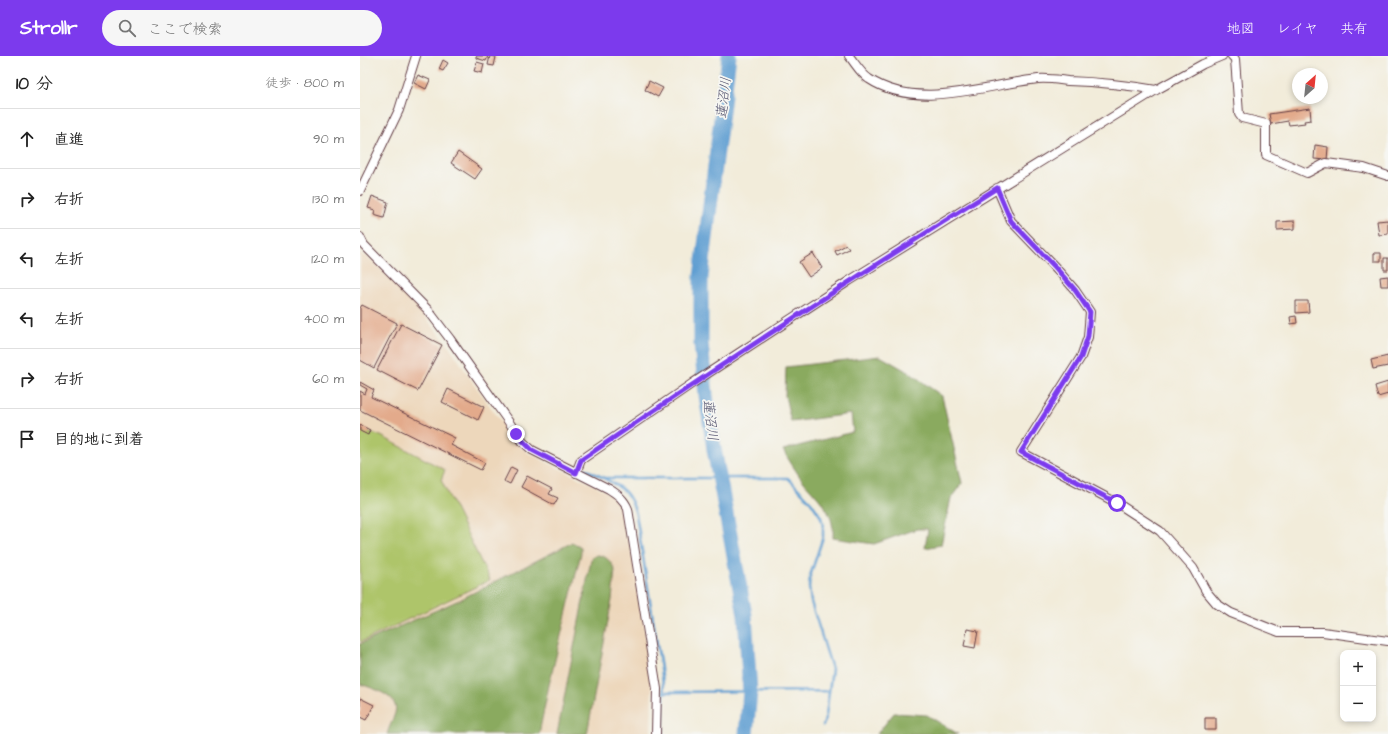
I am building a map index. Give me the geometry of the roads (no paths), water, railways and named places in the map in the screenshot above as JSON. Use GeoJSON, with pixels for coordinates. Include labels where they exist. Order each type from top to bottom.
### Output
{"type":"FeatureCollection","features":[{"type":"Feature","properties":{"kind":"street"},"geometry":{"type":"LineString","coordinates":[[360,191],[399,110],[416,56]]}},
{"type":"Feature","properties":{"kind":"street"},"geometry":{"type":"LineString","coordinates":[[849,56],[867,78],[879,85],[900,92],[924,95],[964,91],[1040,79],[1125,84],[1156,90]]}},
{"type":"Feature","properties":{"kind":"street"},"geometry":{"type":"LineString","coordinates":[[576,473],[581,460],[697,381],[849,281],[1156,90],[1203,64],[1222,56]]}},
{"type":"Feature","properties":{"kind":"street"},"geometry":{"type":"LineString","coordinates":[[1232,56],[1235,59],[1239,114],[1242,118],[1266,124],[1266,155],[1307,173],[1326,163],[1364,168],[1388,176]]}},
{"type":"Feature","properties":{"kind":"street"},"geometry":{"type":"LineString","coordinates":[[997,188],[1011,221],[1075,290],[1090,312],[1088,336],[1081,357],[1021,452],[1117,503],[1160,531],[1193,568],[1206,591],[1217,604],[1231,613],[1280,632],[1323,632],[1388,641]]}},
{"type":"Feature","properties":{"kind":"street"},"geometry":{"type":"LineString","coordinates":[[360,237],[362,246],[428,310],[523,442],[532,450],[609,489],[620,496],[628,508],[657,689],[656,734]]}},
{"type":"Feature","properties":{"kind":"waterway","name":"蓮沼川"},"geometry":{"type":"LineString","coordinates":[[729,56],[701,277],[701,343],[706,395],[714,449],[745,615],[750,692],[746,734]]}},
{"type":"Feature","properties":{"kind":"waterway"},"geometry":{"type":"LineString","coordinates":[[585,469],[604,478],[788,478],[811,502],[821,517],[823,537],[810,576],[809,587],[811,602],[832,669],[826,715],[823,726]]}},
{"type":"Feature","properties":{"kind":"waterway"},"geometry":{"type":"LineString","coordinates":[[605,479],[617,485],[625,492],[631,501],[636,514],[662,675],[664,692],[663,734]]}},
{"type":"Feature","properties":{"kind":"waterway","name":"蓮沼川"},"geometry":{"type":"LineString","coordinates":[[664,692],[829,691]]}}]}
